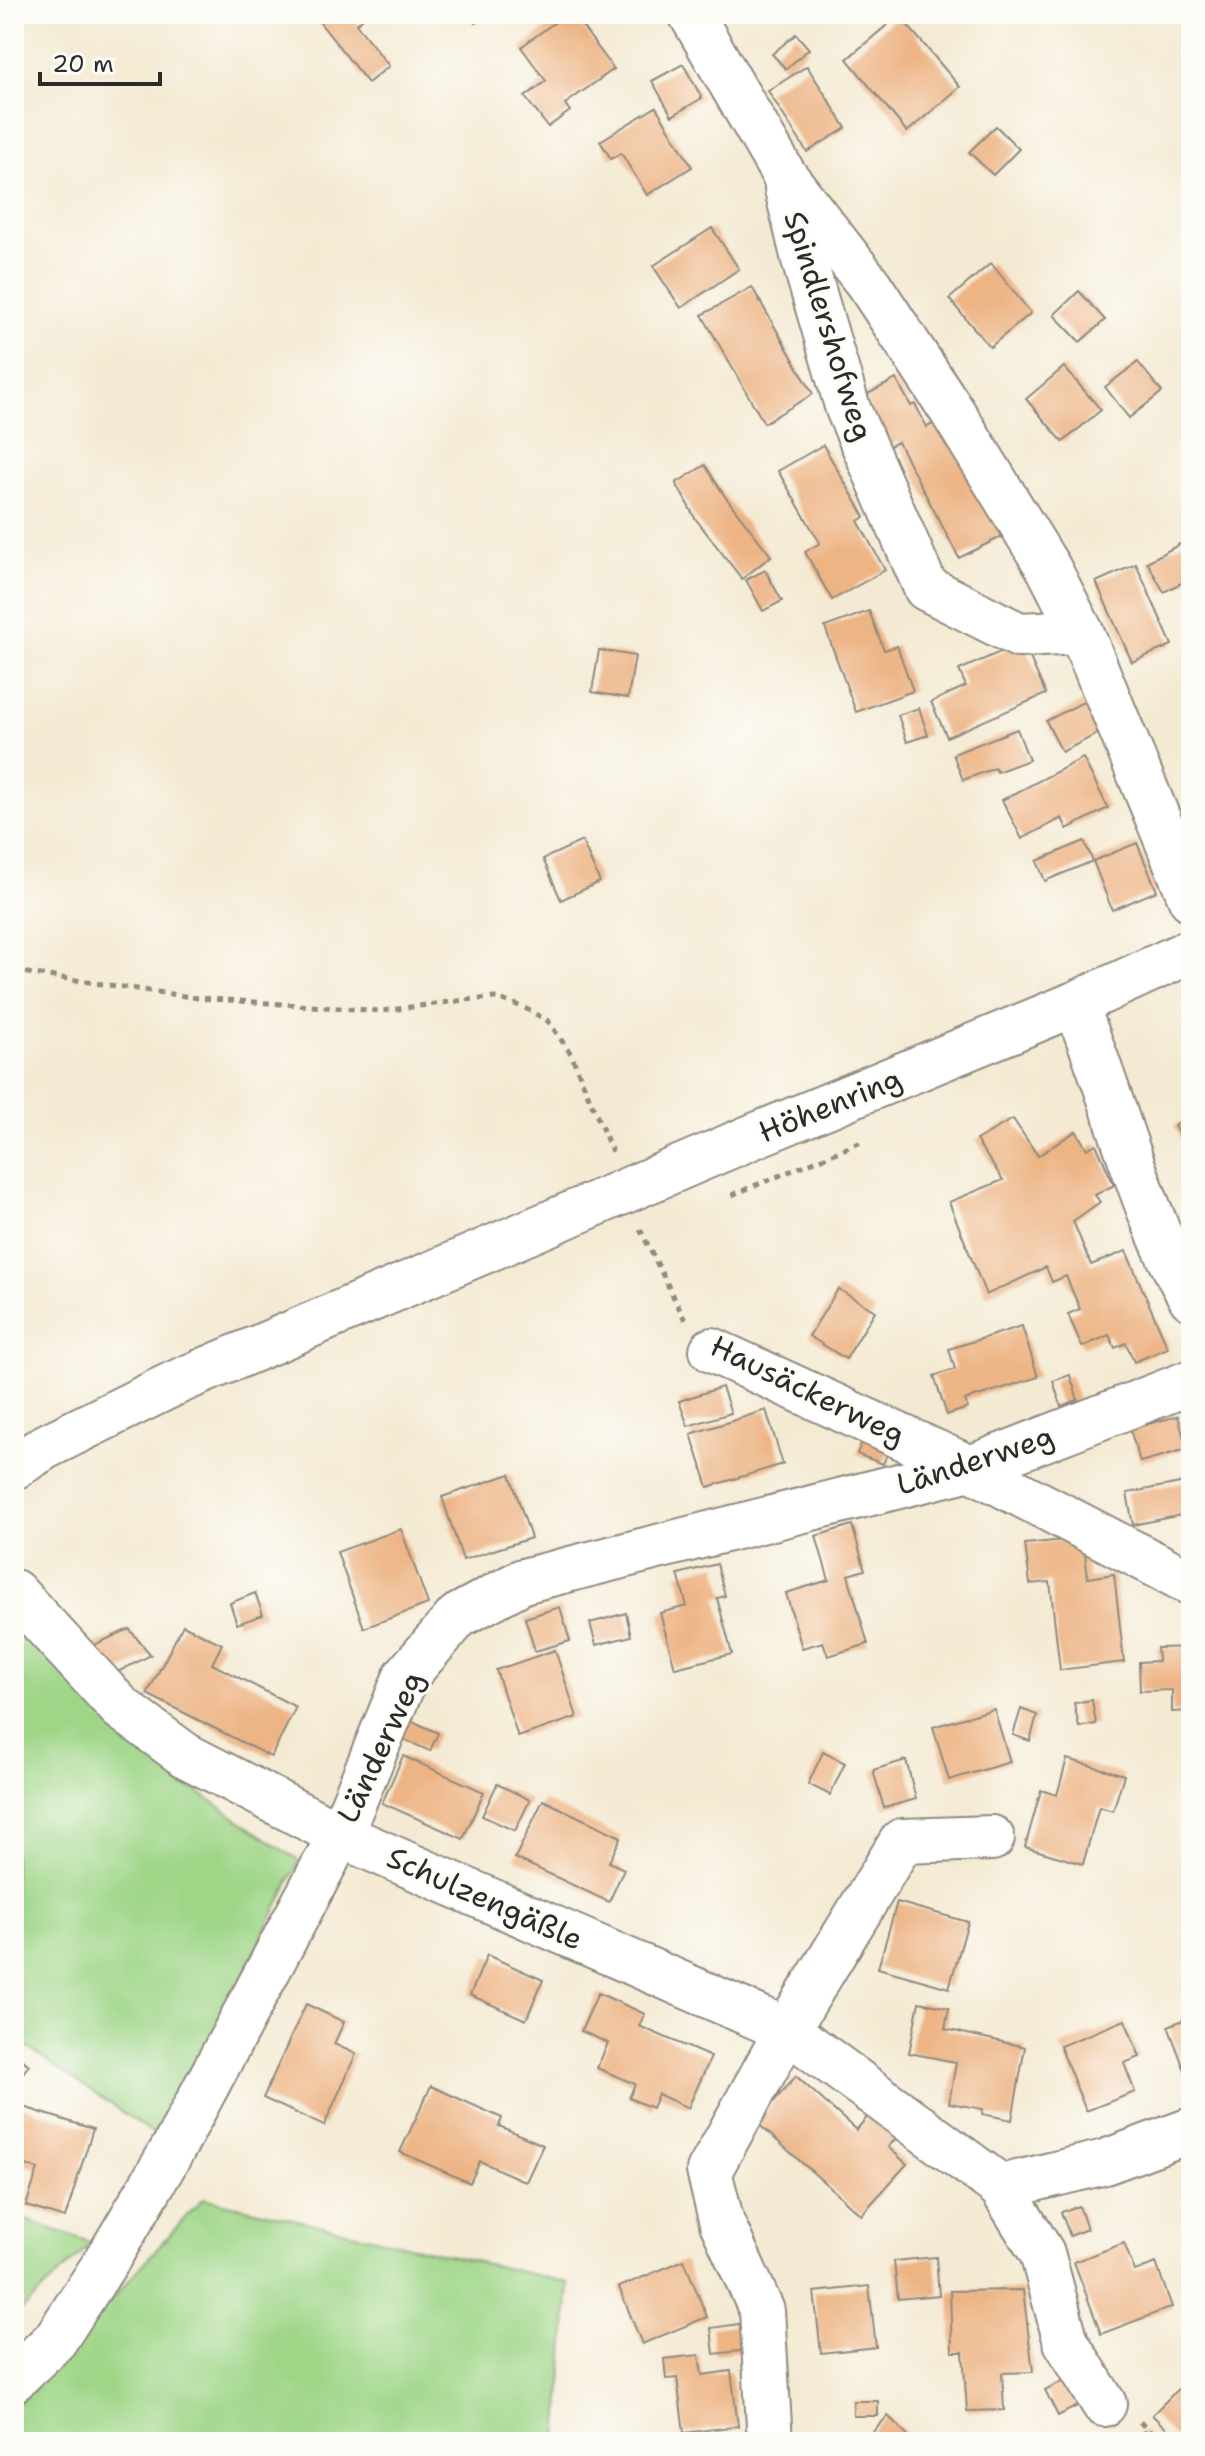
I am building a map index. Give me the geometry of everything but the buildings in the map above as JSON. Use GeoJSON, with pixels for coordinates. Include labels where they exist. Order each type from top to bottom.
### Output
{"type":"FeatureCollection","features":[{"type":"Feature","properties":{"kind":"street","name":"Spindlershofweg"},"geometry":{"type":"LineString","coordinates":[[691,14],[784,175],[870,286],[952,411],[1049,569],[1081,632],[1191,899]]}},
{"type":"Feature","properties":{"kind":"street","name":"Spindlershofweg"},"geometry":{"type":"LineString","coordinates":[[784,175],[804,260],[848,409],[926,588],[1019,635],[1081,632]]}},
{"type":"Feature","properties":{"kind":"street","name":"Höhenring"},"geometry":{"type":"LineString","coordinates":[[14,1467],[45,1447],[175,1383],[754,1136],[1075,1004],[1191,951]]}},
{"type":"Feature","properties":{"kind":"street"},"geometry":{"type":"LineString","coordinates":[[1075,1004],[1172,1266],[1191,1298]]}},
{"type":"Feature","properties":{"kind":"street","name":"Hausäckerweg"},"geometry":{"type":"LineString","coordinates":[[712,1350],[970,1468],[1191,1583]]}},
{"type":"Feature","properties":{"kind":"street","name":"Länderweg"},"geometry":{"type":"LineString","coordinates":[[14,2379],[55,2340],[173,2149],[340,1835],[406,1676],[458,1616],[523,1581],[970,1468],[1191,1382]]}},
{"type":"Feature","properties":{"kind":"street","name":"Schulzengäßle"},"geometry":{"type":"LineString","coordinates":[[28,1607],[121,1708],[185,1755],[340,1835],[787,2030],[1001,2187],[1042,2253],[1066,2342],[1104,2404]]}},
{"type":"Feature","properties":{"kind":"street"},"geometry":{"type":"LineString","coordinates":[[770,2442],[762,2311],[722,2223],[709,2171],[787,2030],[902,1841],[992,1838]]}},
{"type":"Feature","properties":{"kind":"street"},"geometry":{"type":"LineString","coordinates":[[1001,2187],[1105,2162],[1191,2130]]}},
{"type":"Feature","properties":{"kind":"path","name":"Hausäckerweg"},"geometry":{"type":"LineString","coordinates":[[14,971],[198,998],[382,1011],[496,998],[523,1007],[548,1021],[571,1054],[628,1191],[641,1233],[687,1324],[712,1350]]}},
{"type":"Feature","properties":{"kind":"green space"},"geometry":{"type":"Polygon","coordinates":[[[14,1618],[146,1756],[299,1861],[164,2141],[14,2038],[14,1618]]]}},
{"type":"Feature","properties":{"kind":"green space"},"geometry":{"type":"Polygon","coordinates":[[[14,2176],[26,2181],[18,2217],[92,2243],[14,2318],[14,2176]]]}},
{"type":"Feature","properties":{"kind":"green space"},"geometry":{"type":"Polygon","coordinates":[[[203,2198],[569,2283],[558,2442],[14,2442],[14,2407],[203,2198]]]}}]}
